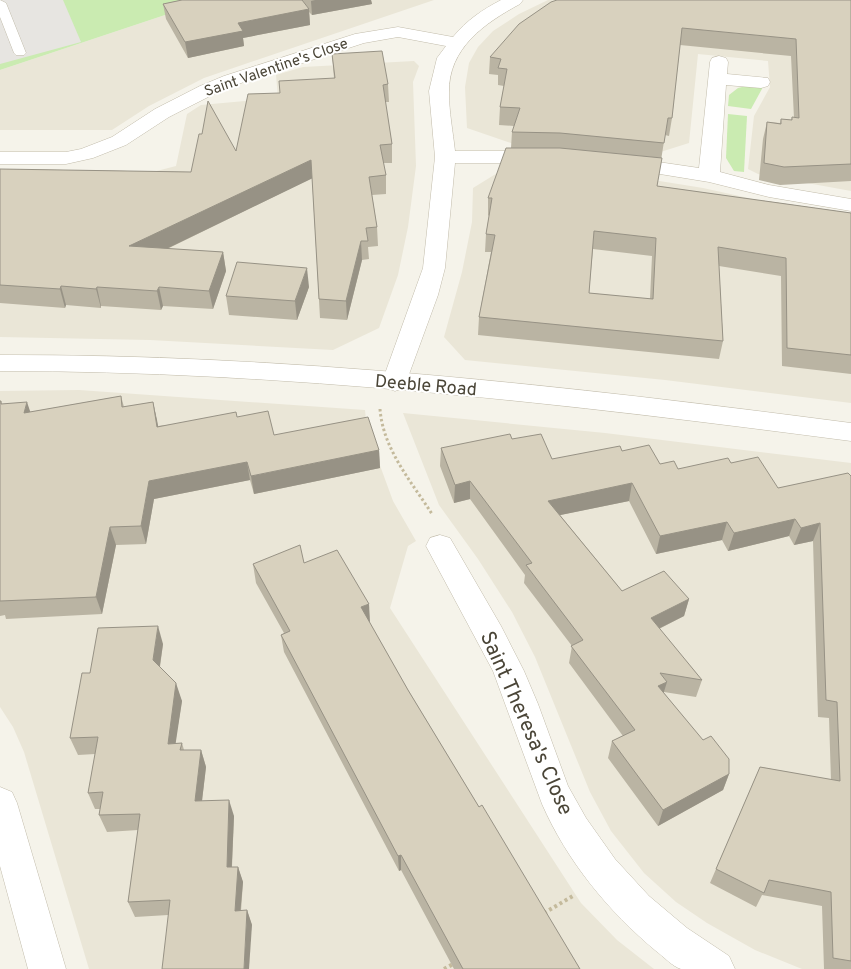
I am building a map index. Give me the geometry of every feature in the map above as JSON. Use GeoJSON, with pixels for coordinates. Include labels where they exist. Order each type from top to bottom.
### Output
{"type":"FeatureCollection","features":[{"type":"Feature","properties":{"kind":"street"},"geometry":{"type":"LineString","coordinates":[[395,382],[434,268],[446,157],[439,91],[446,58],[456,43],[471,27],[488,14],[514,0]]}},
{"type":"Feature","properties":{"kind":"street","name":"Saint Valentine's Close"},"geometry":{"type":"LineString","coordinates":[[10,158],[66,158],[104,148],[135,132],[162,113],[207,90],[231,80],[361,38],[398,32],[456,43]]}},
{"type":"Feature","properties":{"kind":"street"},"geometry":{"type":"LineString","coordinates":[[709,176],[719,70],[761,82]]}},
{"type":"Feature","properties":{"kind":"street","name":"Saint Valentine's Close"},"geometry":{"type":"LineString","coordinates":[[10,158],[29,136]]}},
{"type":"Feature","properties":{"kind":"street"},"geometry":{"type":"LineString","coordinates":[[446,157],[558,158]]}},
{"type":"Feature","properties":{"kind":"street"},"geometry":{"type":"LineString","coordinates":[[602,160],[709,176],[769,191],[851,205]]}},
{"type":"Feature","properties":{"kind":"street","name":"Deeble Road"},"geometry":{"type":"LineString","coordinates":[[0,363],[171,366],[395,382],[723,416],[851,432]]}},
{"type":"Feature","properties":{"kind":"street","name":"Saint Theresa's Close"},"geometry":{"type":"LineString","coordinates":[[440,546],[500,652],[514,682],[558,802],[606,878],[637,910],[666,935],[716,969]]}},
{"type":"Feature","properties":{"kind":"street"},"geometry":{"type":"LineString","coordinates":[[0,803],[47,969]]}},
{"type":"Feature","properties":{"kind":"lane"},"geometry":{"type":"LineString","coordinates":[[0,2],[20,53]]}},
{"type":"Feature","properties":{"kind":"path"},"geometry":{"type":"LineString","coordinates":[[380,408],[379,417],[390,446],[444,533],[440,546]]}},
{"type":"Feature","properties":{"kind":"path"},"geometry":{"type":"LineString","coordinates":[[538,916],[606,878]]}},
{"type":"Feature","properties":{"kind":"path"},"geometry":{"type":"LineString","coordinates":[[444,969],[461,959]]}},
{"type":"Feature","properties":{"kind":"shaded area"},"geometry":{"type":"Polygon","coordinates":[[[0,0],[63,0],[81,42],[0,64],[0,0]]]}},
{"type":"Feature","properties":{"kind":"shaded area"},"geometry":{"type":"Polygon","coordinates":[[[210,0],[434,0],[204,78],[149,106],[112,130],[0,130],[0,70],[210,0]]]}},
{"type":"Feature","properties":{"kind":"shaded area"},"geometry":{"type":"Polygon","coordinates":[[[548,0],[851,0],[851,191],[758,174],[748,169],[754,116],[770,87],[768,61],[698,54],[689,143],[651,155],[514,144],[467,128],[465,87],[469,63],[478,47],[493,31],[519,14],[548,0]]]}},
{"type":"Feature","properties":{"kind":"shaded area"},"geometry":{"type":"Polygon","coordinates":[[[414,61],[419,66],[413,82],[416,166],[408,227],[398,275],[379,328],[333,350],[150,340],[0,337],[0,171],[145,174],[176,166],[187,114],[201,105],[278,98],[276,75],[303,67],[414,61]]]}},
{"type":"Feature","properties":{"kind":"shaded area"},"geometry":{"type":"Polygon","coordinates":[[[507,167],[647,179],[851,217],[851,403],[665,380],[465,360],[444,337],[462,272],[472,222],[473,188],[507,167]]]}},
{"type":"Feature","properties":{"kind":"shaded area"},"geometry":{"type":"Polygon","coordinates":[[[79,390],[365,410],[367,430],[393,501],[416,541],[408,546],[390,608],[581,903],[617,940],[654,969],[89,969],[24,752],[13,727],[0,707],[0,391],[79,390]]]}},
{"type":"Feature","properties":{"kind":"shaded area"},"geometry":{"type":"Polygon","coordinates":[[[403,413],[605,433],[851,463],[851,969],[802,969],[755,950],[707,923],[676,902],[644,873],[611,831],[590,792],[535,657],[512,612],[478,559],[439,505],[403,413]]]}},
{"type":"Feature","properties":{"kind":"green space"},"geometry":{"type":"Polygon","coordinates":[[[0,0],[210,0],[0,70],[0,0]]]}},
{"type":"Feature","properties":{"kind":"green space"},"geometry":{"type":"Polygon","coordinates":[[[746,86],[763,87],[751,109],[728,106],[729,95],[738,88],[746,86]]]}},
{"type":"Feature","properties":{"kind":"green space"},"geometry":{"type":"Polygon","coordinates":[[[728,114],[747,116],[744,172],[734,171],[726,158],[728,114]]]}},
{"type":"Feature","properties":{"kind":"building"},"geometry":{"type":"Polygon","coordinates":[[[182,0],[302,0],[309,9],[238,23],[243,31],[185,42],[163,4],[182,0]]]}},
{"type":"Feature","properties":{"kind":"building"},"geometry":{"type":"Polygon","coordinates":[[[557,0],[851,0],[851,164],[784,167],[764,163],[767,122],[781,124],[781,119],[792,120],[792,117],[799,118],[796,39],[682,28],[672,118],[668,118],[664,143],[560,133],[512,132],[520,108],[500,107],[507,69],[498,68],[501,59],[490,57],[519,24],[551,2],[557,0]]]}},
{"type":"Feature","properties":{"kind":"building"},"geometry":{"type":"Polygon","coordinates":[[[382,51],[388,84],[383,85],[392,144],[380,145],[386,175],[369,177],[377,227],[366,228],[368,241],[361,241],[346,301],[319,299],[311,160],[129,246],[223,252],[209,291],[159,287],[157,291],[61,286],[60,289],[0,285],[0,169],[191,172],[199,134],[202,134],[208,101],[236,151],[248,94],[280,93],[279,81],[335,78],[332,54],[382,51]]]}},
{"type":"Feature","properties":{"kind":"building"},"geometry":{"type":"Polygon","coordinates":[[[506,148],[560,148],[662,158],[657,186],[851,213],[851,355],[787,348],[786,258],[718,247],[723,341],[479,317],[495,235],[486,234],[492,198],[488,198],[506,148]],[[594,231],[589,293],[653,299],[656,238],[594,231]]]}},
{"type":"Feature","properties":{"kind":"building"},"geometry":{"type":"Polygon","coordinates":[[[237,262],[307,268],[295,301],[226,296],[237,262]]]}},
{"type":"Feature","properties":{"kind":"building"},"geometry":{"type":"Polygon","coordinates":[[[121,396],[122,407],[153,402],[157,427],[236,412],[237,417],[268,411],[274,435],[368,417],[379,450],[251,476],[247,462],[149,481],[141,526],[110,527],[96,597],[0,601],[0,401],[1,404],[27,402],[24,413],[121,396]]]}},
{"type":"Feature","properties":{"kind":"building"},"geometry":{"type":"Polygon","coordinates":[[[510,434],[512,439],[541,434],[552,459],[620,446],[622,451],[649,445],[660,464],[674,461],[678,469],[728,458],[731,463],[758,457],[778,488],[848,473],[851,476],[851,961],[833,958],[831,892],[769,880],[764,893],[716,869],[760,767],[840,781],[837,702],[826,700],[820,523],[801,528],[795,519],[734,533],[727,522],[660,536],[632,483],[548,501],[622,591],[664,571],[689,599],[651,618],[702,680],[660,673],[667,682],[658,686],[703,740],[711,736],[729,759],[729,774],[663,810],[612,741],[635,730],[571,646],[583,640],[526,565],[532,563],[470,481],[455,485],[441,448],[510,434]]]}},
{"type":"Feature","properties":{"kind":"building"},"geometry":{"type":"Polygon","coordinates":[[[300,545],[304,563],[337,550],[369,604],[361,607],[408,690],[479,807],[482,805],[580,969],[463,969],[401,855],[398,856],[281,635],[290,631],[253,564],[300,545]]]}},
{"type":"Feature","properties":{"kind":"building"},"geometry":{"type":"Polygon","coordinates":[[[158,626],[153,660],[176,683],[168,744],[182,743],[180,750],[201,750],[195,801],[229,800],[227,867],[238,867],[235,911],[247,910],[244,969],[162,969],[170,900],[128,902],[140,814],[99,815],[103,792],[88,793],[98,737],[70,738],[82,673],[90,673],[98,628],[158,626]]]}}]}
